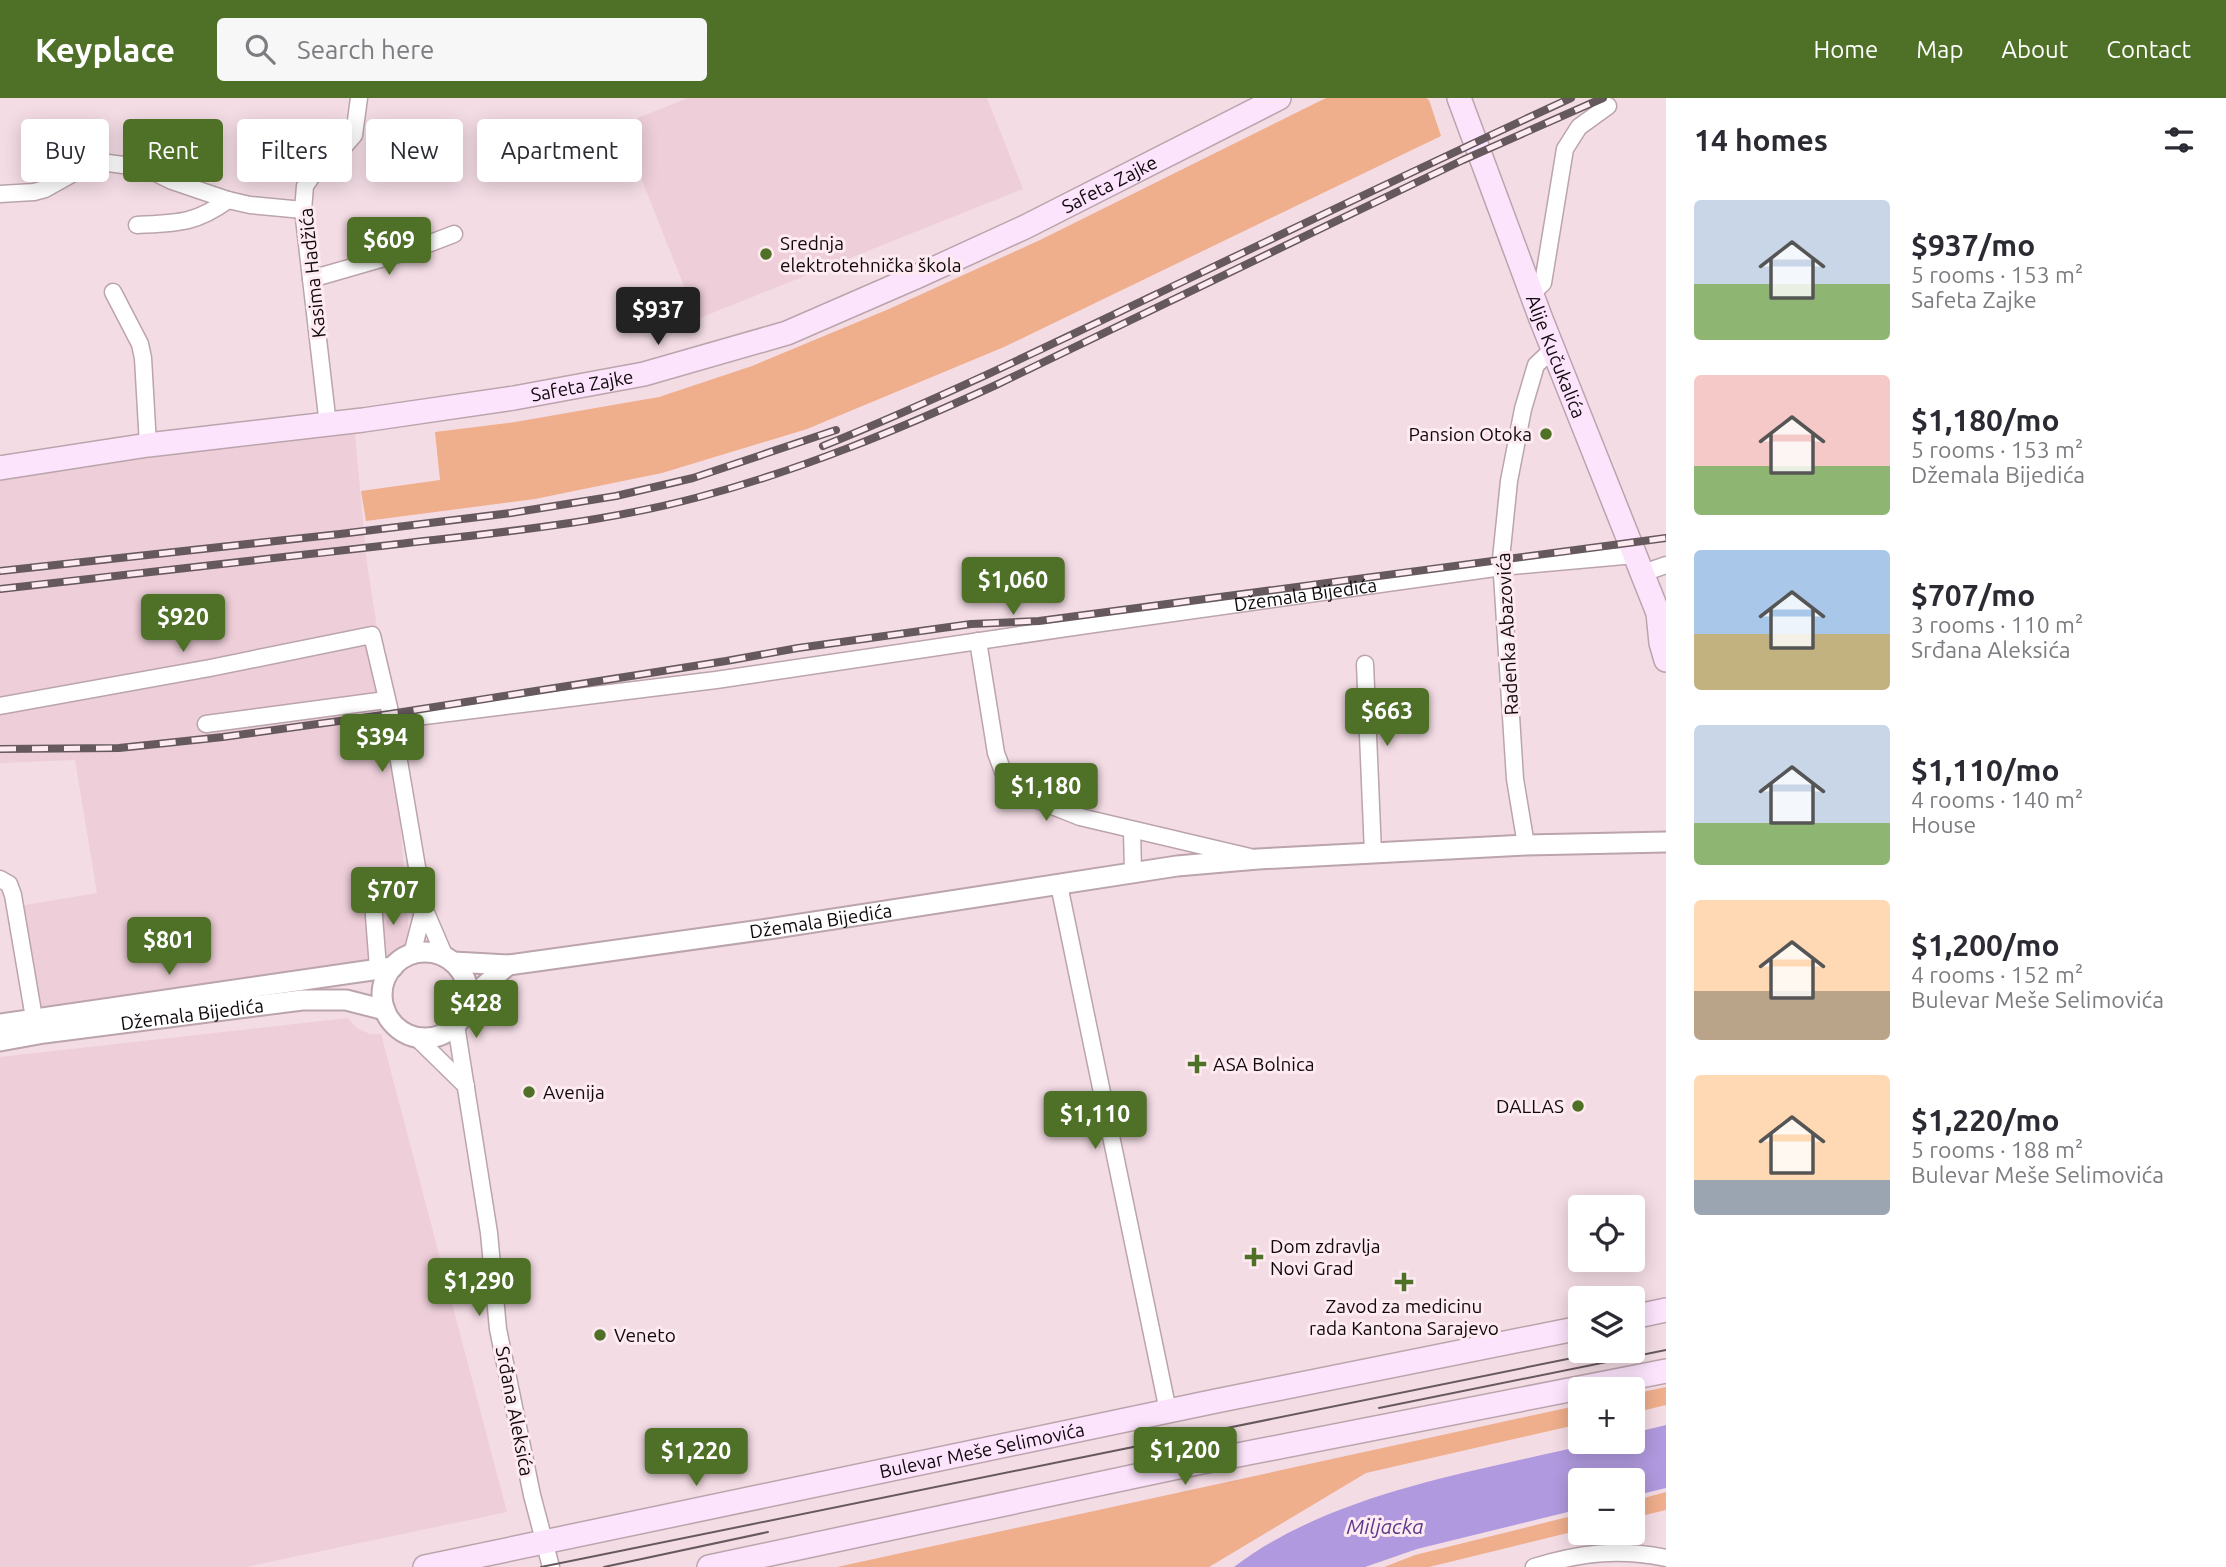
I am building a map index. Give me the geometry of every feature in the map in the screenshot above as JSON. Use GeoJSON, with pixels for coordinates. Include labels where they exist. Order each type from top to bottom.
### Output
{"type":"FeatureCollection","features":[{"type":"Feature","properties":{"kind":"main road","name":"Safeta Zajke"},"geometry":{"type":"LineString","coordinates":[[0,468],[148,445],[328,425],[514,398],[644,374],[787,333],[1025,227],[1279,98]]}},
{"type":"Feature","properties":{"kind":"main road","name":"Alije Kučukalića"},"geometry":{"type":"LineString","coordinates":[[1458,99],[1531,294],[1662,616],[1661,643],[1666,660]]}},
{"type":"Feature","properties":{"kind":"main road"},"geometry":{"type":"LineString","coordinates":[[1645,1314],[1666,1310]]}},
{"type":"Feature","properties":{"kind":"main road","name":"Bulevar Meše Selimovića"},"geometry":{"type":"LineString","coordinates":[[425,1567],[1168,1411],[1568,1330]]}},
{"type":"Feature","properties":{"kind":"main road"},"geometry":{"type":"LineString","coordinates":[[709,1567],[1197,1462],[1666,1371]]}},
{"type":"Feature","properties":{"kind":"street","name":"Kasima Hadžića"},"geometry":{"type":"LineString","coordinates":[[328,425],[303,210],[305,186],[316,170],[340,151],[354,135],[359,98]]}},
{"type":"Feature","properties":{"kind":"street"},"geometry":{"type":"LineString","coordinates":[[1531,294],[1543,284],[1565,149],[1579,127],[1608,106]]}},
{"type":"Feature","properties":{"kind":"street"},"geometry":{"type":"LineString","coordinates":[[0,194],[45,189],[88,165],[108,163],[146,168],[172,181],[228,200],[303,210]]}},
{"type":"Feature","properties":{"kind":"street"},"geometry":{"type":"LineString","coordinates":[[137,225],[186,222],[208,215],[228,200]]}},
{"type":"Feature","properties":{"kind":"street"},"geometry":{"type":"LineString","coordinates":[[312,279],[415,249],[454,234]]}},
{"type":"Feature","properties":{"kind":"street"},"geometry":{"type":"LineString","coordinates":[[113,292],[140,344],[148,445]]}},
{"type":"Feature","properties":{"kind":"street","name":"Radenka Abazovića"},"geometry":{"type":"LineString","coordinates":[[1526,845],[1515,779],[1502,567],[1509,481],[1523,409],[1536,365],[1553,349]]}},
{"type":"Feature","properties":{"kind":"street","name":"Džemala Bijedića"},"geometry":{"type":"LineString","coordinates":[[392,720],[716,680],[1502,567],[1666,565]]}},
{"type":"Feature","properties":{"kind":"street"},"geometry":{"type":"LineString","coordinates":[[0,706],[175,675],[372,635],[392,720],[424,908],[449,959],[468,986],[464,1014],[456,1025],[444,1033],[416,1037]]}},
{"type":"Feature","properties":{"kind":"street","name":"Džemala Bijedića"},"geometry":{"type":"LineString","coordinates":[[978,641],[996,752],[1005,777],[1022,794],[1080,817],[1258,859]]}},
{"type":"Feature","properties":{"kind":"street"},"geometry":{"type":"LineString","coordinates":[[1366,664],[1373,853]]}},
{"type":"Feature","properties":{"kind":"street"},"geometry":{"type":"LineString","coordinates":[[206,724],[386,700]]}},
{"type":"Feature","properties":{"kind":"street"},"geometry":{"type":"LineString","coordinates":[[1132,830],[1133,872]]}},
{"type":"Feature","properties":{"kind":"street","name":"Džemala Bijedića"},"geometry":{"type":"LineString","coordinates":[[449,959],[508,965],[775,928],[1133,872],[1258,859],[1526,845],[1666,842]]}},
{"type":"Feature","properties":{"kind":"street"},"geometry":{"type":"LineString","coordinates":[[0,879],[9,884],[13,895],[34,1018]]}},
{"type":"Feature","properties":{"kind":"street"},"geometry":{"type":"LineString","coordinates":[[1059,885],[1168,1411]]}},
{"type":"Feature","properties":{"kind":"street"},"geometry":{"type":"LineString","coordinates":[[372,890],[386,967],[383,987],[385,1010],[392,1022],[416,1037],[466,1086]]}},
{"type":"Feature","properties":{"kind":"street"},"geometry":{"type":"LineString","coordinates":[[412,954],[424,908]]}},
{"type":"Feature","properties":{"kind":"street"},"geometry":{"type":"LineString","coordinates":[[386,967],[412,954],[423,952],[449,959]]}},
{"type":"Feature","properties":{"kind":"street"},"geometry":{"type":"LineString","coordinates":[[468,1000],[508,965]]}},
{"type":"Feature","properties":{"kind":"street","name":"Džemala Bijedića"},"geometry":{"type":"LineString","coordinates":[[0,1024],[386,967]]}},
{"type":"Feature","properties":{"kind":"street","name":"Džemala Bijedića"},"geometry":{"type":"LineString","coordinates":[[0,1041],[302,1000],[346,1000],[385,1010]]}},
{"type":"Feature","properties":{"kind":"street","name":"Srđana Aleksića"},"geometry":{"type":"LineString","coordinates":[[456,1025],[489,1233],[498,1329],[543,1541],[551,1567]]}},
{"type":"Feature","properties":{"kind":"street"},"geometry":{"type":"LineString","coordinates":[[1534,1567],[1595,1552],[1646,1554],[1666,1558]]}},
{"type":"Feature","properties":{"kind":"shaded area","name":"Srednja elektrotehnička škola"},"geometry":{"type":"Polygon","coordinates":[[[688,98],[987,98],[1023,189],[697,319],[642,180],[642,119],[635,119],[688,98]]]}},
{"type":"Feature","properties":{"kind":"shaded area"},"geometry":{"type":"Polygon","coordinates":[[[1326,98],[1426,98],[1441,136],[1004,347],[807,429],[662,473],[535,499],[366,521],[361,491],[440,480],[435,432],[515,422],[659,397],[752,366],[889,309],[1040,240],[1326,98]]]}},
{"type":"Feature","properties":{"kind":"shaded area"},"geometry":{"type":"Polygon","coordinates":[[[353,412],[367,564],[392,720],[409,934],[402,953],[367,962],[34,1018],[19,906],[97,893],[75,760],[0,763],[0,458],[353,412]]]}},
{"type":"Feature","properties":{"kind":"shaded area"},"geometry":{"type":"Polygon","coordinates":[[[348,1018],[357,1028],[370,1034],[381,1034],[507,1512],[246,1567],[0,1567],[0,1057],[348,1018]]]}},
{"type":"Feature","properties":{"kind":"shaded area"},"geometry":{"type":"Polygon","coordinates":[[[1666,1387],[1666,1405],[1645,1410],[1645,1391],[1666,1387]]]}},
{"type":"Feature","properties":{"kind":"shaded area"},"geometry":{"type":"Polygon","coordinates":[[[1568,1408],[1568,1427],[1366,1473],[1209,1567],[837,1567],[1568,1408]]]}},
{"type":"Feature","properties":{"kind":"shaded area"},"geometry":{"type":"Polygon","coordinates":[[[1666,1492],[1666,1510],[1645,1515],[1645,1498],[1666,1492]]]}},
{"type":"Feature","properties":{"kind":"shaded area"},"geometry":{"type":"Polygon","coordinates":[[[1568,1517],[1568,1533],[1429,1567],[1384,1567],[1415,1555],[1568,1517]]]}},
{"type":"Feature","properties":{"kind":"water","name":"Miljacka"},"geometry":{"type":"Polygon","coordinates":[[[1666,1425],[1666,1488],[1645,1493],[1645,1468],[1568,1468],[1568,1512],[1417,1549],[1365,1567],[1234,1567],[1273,1541],[1316,1520],[1408,1487],[1568,1449],[1568,1454],[1645,1454],[1645,1430],[1666,1425]]]}},
{"type":"Feature","properties":{"kind":"tram line"},"geometry":{"type":"LineString","coordinates":[[1379,1408],[1666,1350]]}},
{"type":"Feature","properties":{"kind":"tram line"},"geometry":{"type":"LineString","coordinates":[[541,1567],[1568,1359]]}},
{"type":"Feature","properties":{"kind":"tram line"},"geometry":{"type":"LineString","coordinates":[[604,1567],[768,1532]]}},
{"type":"Feature","properties":{"kind":"railway"},"geometry":{"type":"LineString","coordinates":[[823,446],[1005,366],[1571,98]]}},
{"type":"Feature","properties":{"kind":"railway"},"geometry":{"type":"LineString","coordinates":[[0,589],[545,527],[661,506],[737,486],[887,433],[996,385],[1463,160],[1603,98]]}},
{"type":"Feature","properties":{"kind":"railway"},"geometry":{"type":"LineString","coordinates":[[0,571],[340,534],[511,513],[616,496],[693,478],[836,430]]}},
{"type":"Feature","properties":{"kind":"railway"},"geometry":{"type":"LineString","coordinates":[[0,749],[119,748],[223,737],[390,714],[798,648],[971,624],[1039,621],[1666,538]]}},
{"type":"Feature","properties":{"kind":"place","name":"Srednja elektrotehnička škola"},"geometry":{"type":"Point","coordinates":[766,254]}},
{"type":"Feature","properties":{"kind":"place","name":"Pansion Otoka"},"geometry":{"type":"Point","coordinates":[1546,434]}},
{"type":"Feature","properties":{"kind":"place","name":"ASA Bolnica"},"geometry":{"type":"Point","coordinates":[1197,1064]}},
{"type":"Feature","properties":{"kind":"place","name":"Avenija"},"geometry":{"type":"Point","coordinates":[529,1092]}},
{"type":"Feature","properties":{"kind":"place","name":"DALLAS"},"geometry":{"type":"Point","coordinates":[1578,1106]}},
{"type":"Feature","properties":{"kind":"place","name":"Dom zdravlja Novi Grad"},"geometry":{"type":"Point","coordinates":[1254,1257]}},
{"type":"Feature","properties":{"kind":"place","name":"Zavod za medicinu rada Kantona Sarajevo"},"geometry":{"type":"Point","coordinates":[1404,1282]}},
{"type":"Feature","properties":{"kind":"place","name":"Veneto"},"geometry":{"type":"Point","coordinates":[600,1335]}}]}
